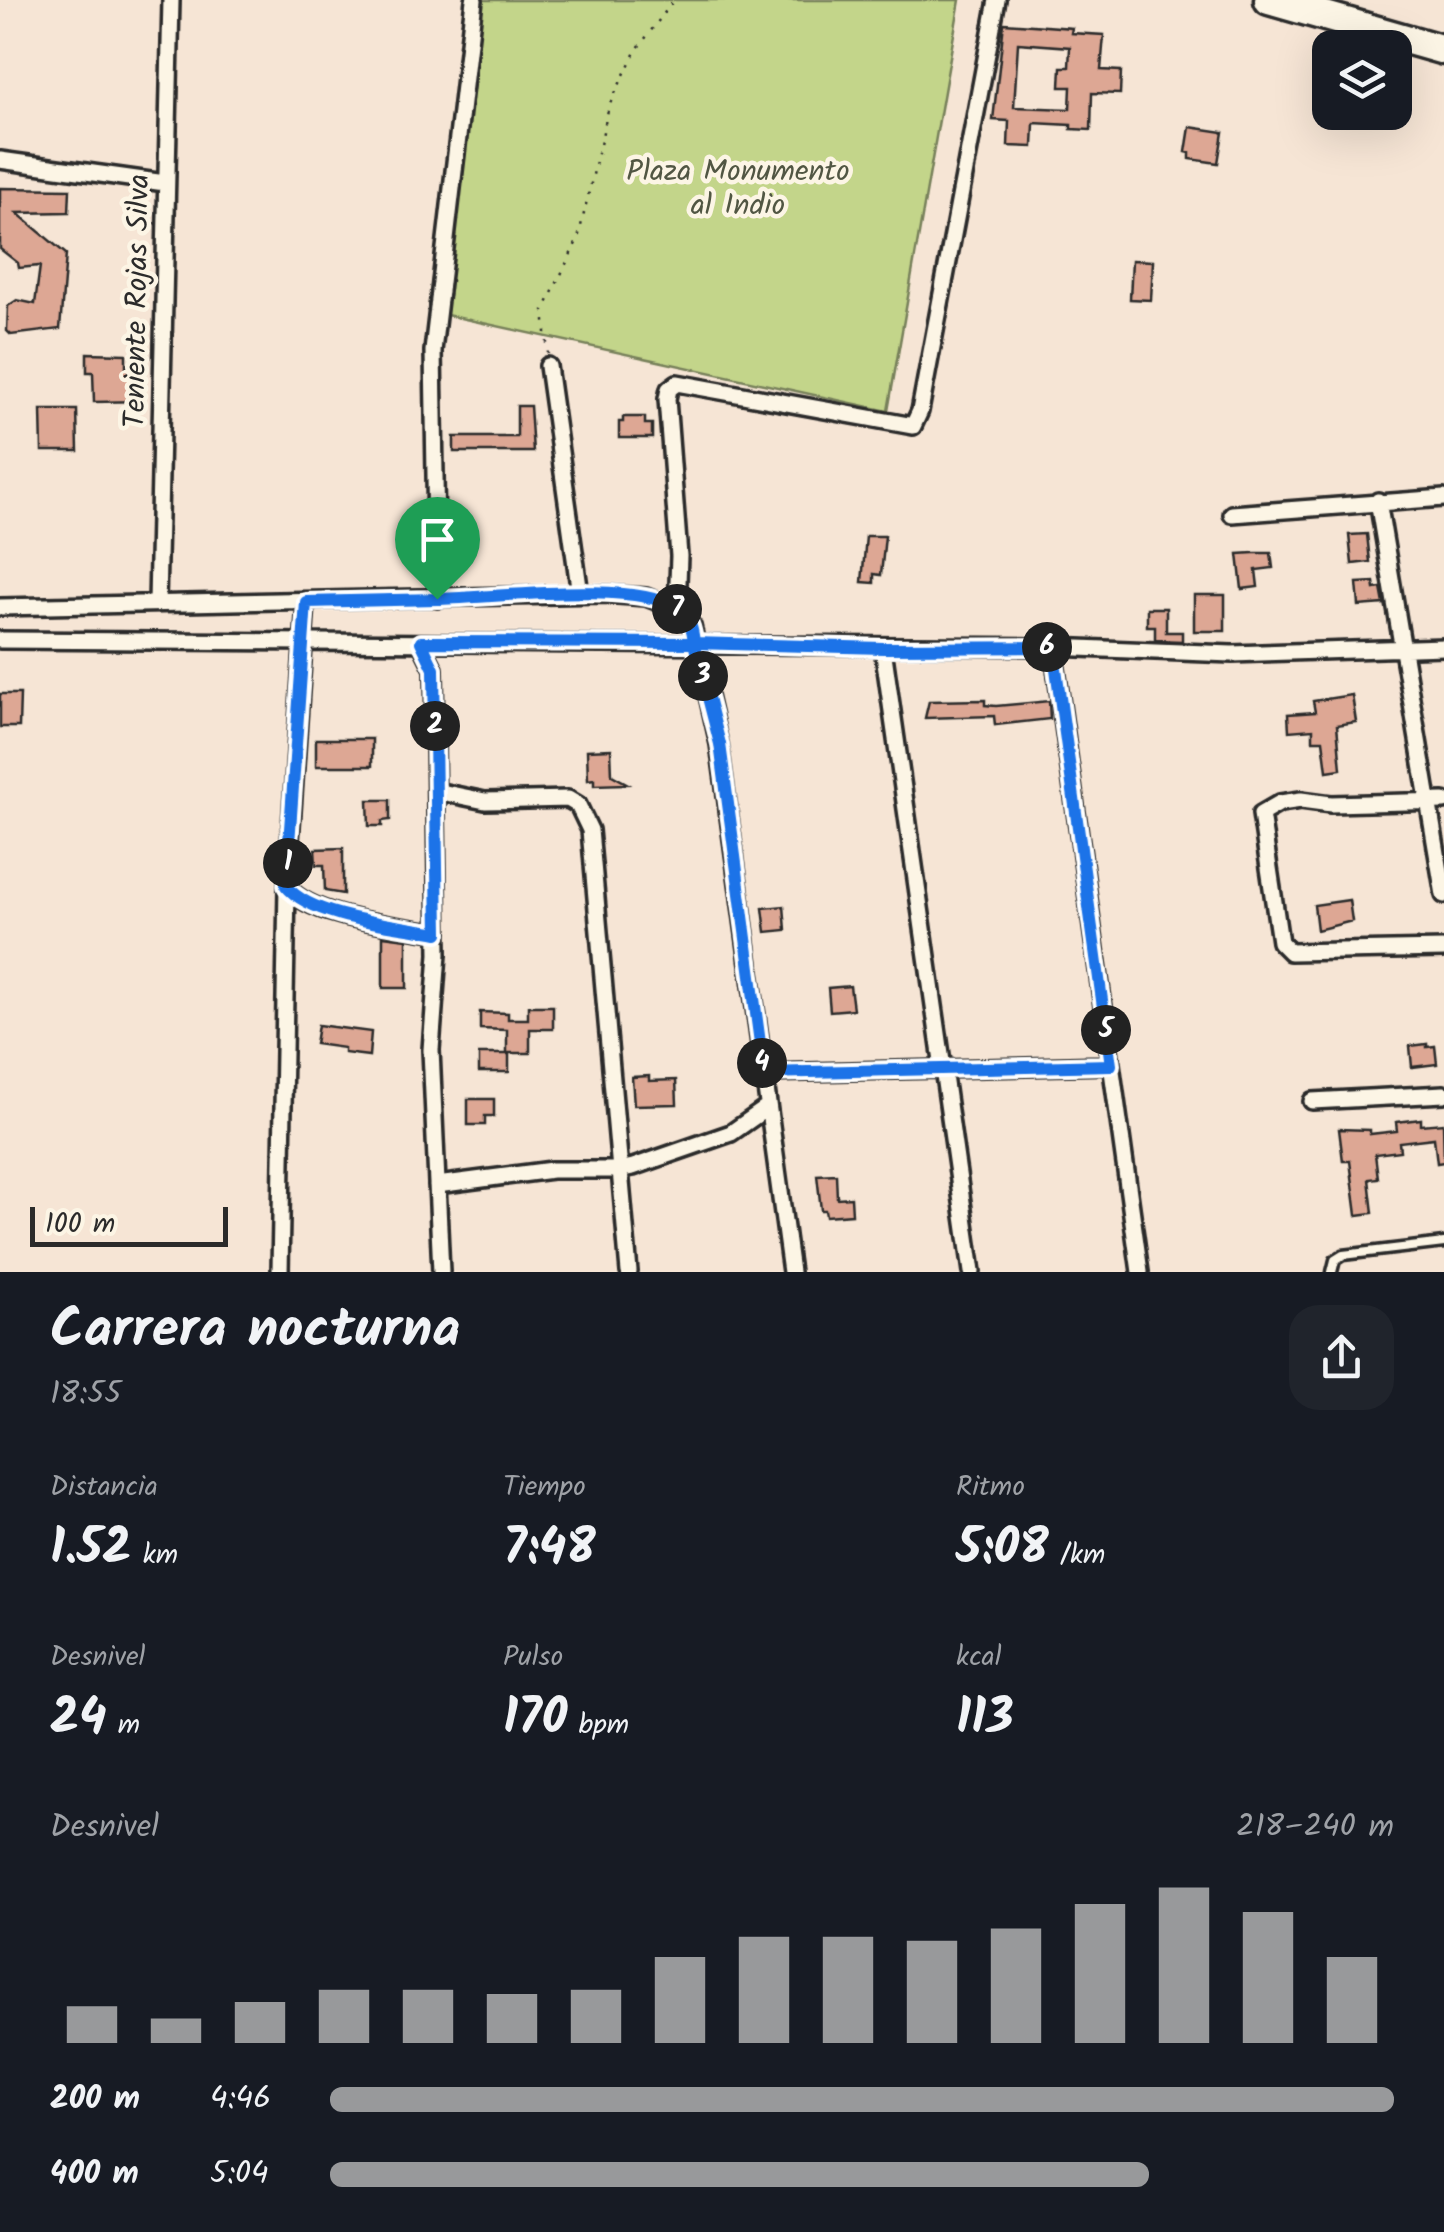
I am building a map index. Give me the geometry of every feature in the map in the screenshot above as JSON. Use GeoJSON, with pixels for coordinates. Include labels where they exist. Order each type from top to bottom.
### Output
{"type":"FeatureCollection","features":[{"type":"Feature","properties":{"kind":"highway"},"geometry":{"type":"LineString","coordinates":[[1269,0],[1444,50]]}},
{"type":"Feature","properties":{"kind":"street","name":"Teniente Rojas Silva"},"geometry":{"type":"LineString","coordinates":[[157,603],[171,0]]}},
{"type":"Feature","properties":{"kind":"street"},"geometry":{"type":"LineString","coordinates":[[437,599],[433,352],[474,0]]}},
{"type":"Feature","properties":{"kind":"street"},"geometry":{"type":"LineString","coordinates":[[677,609],[679,556],[667,398],[677,383],[912,426],[920,411],[997,0]]}},
{"type":"Feature","properties":{"kind":"street"},"geometry":{"type":"LineString","coordinates":[[0,160],[165,182]]}},
{"type":"Feature","properties":{"kind":"street"},"geometry":{"type":"LineString","coordinates":[[548,366],[580,594]]}},
{"type":"Feature","properties":{"kind":"street"},"geometry":{"type":"LineString","coordinates":[[1232,514],[1444,498]]}},
{"type":"Feature","properties":{"kind":"street"},"geometry":{"type":"LineString","coordinates":[[1378,501],[1444,894]]}},
{"type":"Feature","properties":{"kind":"street"},"geometry":{"type":"LineString","coordinates":[[0,607],[580,594],[646,597],[677,609],[692,626],[720,744],[791,1272]]}},
{"type":"Feature","properties":{"kind":"street"},"geometry":{"type":"LineString","coordinates":[[280,1272],[286,886],[306,602]]}},
{"type":"Feature","properties":{"kind":"street"},"geometry":{"type":"LineString","coordinates":[[0,640],[1053,647],[1232,654],[1444,647]]}},
{"type":"Feature","properties":{"kind":"street"},"geometry":{"type":"LineString","coordinates":[[421,642],[434,669],[438,933],[431,1050],[441,1272]]}},
{"type":"Feature","properties":{"kind":"street"},"geometry":{"type":"LineString","coordinates":[[1053,647],[1140,1272]]}},
{"type":"Feature","properties":{"kind":"street"},"geometry":{"type":"LineString","coordinates":[[883,648],[972,1272]]}},
{"type":"Feature","properties":{"kind":"street"},"geometry":{"type":"LineString","coordinates":[[436,791],[485,801],[568,799],[578,805],[590,830],[629,1272]]}},
{"type":"Feature","properties":{"kind":"street"},"geometry":{"type":"LineString","coordinates":[[1444,801],[1331,804],[1302,800],[1280,803],[1261,814],[1280,942],[1290,952],[1444,948]]}},
{"type":"Feature","properties":{"kind":"street"},"geometry":{"type":"LineString","coordinates":[[286,886],[296,898],[325,910],[438,933]]}},
{"type":"Feature","properties":{"kind":"street"},"geometry":{"type":"LineString","coordinates":[[764,1073],[1111,1065]]}},
{"type":"Feature","properties":{"kind":"street"},"geometry":{"type":"LineString","coordinates":[[1312,1101],[1444,1094]]}},
{"type":"Feature","properties":{"kind":"street"},"geometry":{"type":"LineString","coordinates":[[437,1184],[552,1170],[618,1170],[667,1158],[731,1134],[768,1107]]}},
{"type":"Feature","properties":{"kind":"lane"},"geometry":{"type":"LineString","coordinates":[[1332,1272],[1335,1260],[1344,1255],[1444,1243]]}},
{"type":"Feature","properties":{"kind":"path"},"geometry":{"type":"LineString","coordinates":[[548,366],[544,310],[578,240],[609,106],[635,52],[674,0]]}},
{"type":"Feature","properties":{"kind":"green space","name":"Plaza Monumento al Indio"},"geometry":{"type":"Polygon","coordinates":[[[467,0],[960,0],[888,411],[428,311],[467,0]]]}},
{"type":"Feature","properties":{"kind":"building"},"geometry":{"type":"Polygon","coordinates":[[[1004,23],[1072,28],[1071,33],[1104,35],[1101,70],[1121,71],[1120,94],[1092,93],[1091,130],[1034,123],[1033,147],[1008,146],[1009,121],[993,120],[1004,23]],[[1018,43],[1014,107],[1070,109],[1071,87],[1060,87],[1061,67],[1069,67],[1070,47],[1018,43]]]}},
{"type":"Feature","properties":{"kind":"building"},"geometry":{"type":"Polygon","coordinates":[[[1190,127],[1223,132],[1218,163],[1190,159],[1186,152],[1190,127]]]}},
{"type":"Feature","properties":{"kind":"building"},"geometry":{"type":"Polygon","coordinates":[[[0,188],[70,189],[69,212],[17,213],[66,254],[60,329],[11,335],[7,331],[8,306],[17,300],[35,304],[40,266],[19,268],[0,249],[0,188]]]}},
{"type":"Feature","properties":{"kind":"building"},"geometry":{"type":"Polygon","coordinates":[[[1132,260],[1153,261],[1151,300],[1130,299],[1132,260]]]}},
{"type":"Feature","properties":{"kind":"building"},"geometry":{"type":"Polygon","coordinates":[[[87,353],[126,354],[126,368],[143,368],[143,401],[94,402],[93,372],[87,372],[87,353]]]}},
{"type":"Feature","properties":{"kind":"building"},"geometry":{"type":"Polygon","coordinates":[[[517,406],[530,406],[533,452],[454,452],[454,437],[517,437],[517,406]]]}},
{"type":"Feature","properties":{"kind":"building"},"geometry":{"type":"Polygon","coordinates":[[[41,410],[77,410],[78,451],[42,451],[41,410]]]}},
{"type":"Feature","properties":{"kind":"building"},"geometry":{"type":"Polygon","coordinates":[[[623,417],[645,417],[645,424],[652,424],[652,438],[619,438],[623,417]]]}},
{"type":"Feature","properties":{"kind":"building"},"geometry":{"type":"Polygon","coordinates":[[[1367,534],[1370,562],[1352,564],[1349,535],[1367,534]]]}},
{"type":"Feature","properties":{"kind":"building"},"geometry":{"type":"Polygon","coordinates":[[[866,536],[885,536],[881,575],[874,574],[874,583],[862,582],[866,536]]]}},
{"type":"Feature","properties":{"kind":"building"},"geometry":{"type":"Polygon","coordinates":[[[1271,553],[1273,568],[1256,570],[1258,587],[1242,589],[1238,554],[1271,553]]]}},
{"type":"Feature","properties":{"kind":"building"},"geometry":{"type":"Polygon","coordinates":[[[1374,582],[1375,589],[1381,588],[1384,604],[1359,606],[1357,583],[1374,582]]]}},
{"type":"Feature","properties":{"kind":"building"},"geometry":{"type":"Polygon","coordinates":[[[1194,595],[1225,595],[1225,631],[1194,631],[1194,595]]]}},
{"type":"Feature","properties":{"kind":"building"},"geometry":{"type":"Polygon","coordinates":[[[1147,608],[1166,608],[1166,632],[1182,632],[1182,641],[1155,640],[1155,626],[1147,626],[1147,608]]]}},
{"type":"Feature","properties":{"kind":"building"},"geometry":{"type":"Polygon","coordinates":[[[0,694],[20,694],[19,727],[0,727],[0,694]]]}},
{"type":"Feature","properties":{"kind":"building"},"geometry":{"type":"Polygon","coordinates":[[[1352,695],[1356,722],[1337,725],[1341,769],[1327,771],[1323,740],[1313,740],[1313,729],[1289,731],[1288,714],[1315,712],[1313,701],[1352,695]]]}},
{"type":"Feature","properties":{"kind":"building"},"geometry":{"type":"Polygon","coordinates":[[[985,700],[985,705],[996,706],[1049,701],[1050,719],[995,725],[994,716],[925,718],[929,701],[985,700]]]}},
{"type":"Feature","properties":{"kind":"building"},"geometry":{"type":"Polygon","coordinates":[[[316,739],[372,739],[372,766],[316,766],[316,739]]]}},
{"type":"Feature","properties":{"kind":"building"},"geometry":{"type":"Polygon","coordinates":[[[611,749],[612,775],[628,784],[594,785],[594,779],[588,780],[587,750],[611,749]]]}},
{"type":"Feature","properties":{"kind":"building"},"geometry":{"type":"Polygon","coordinates":[[[368,800],[390,800],[390,820],[382,821],[382,826],[369,826],[368,800]]]}},
{"type":"Feature","properties":{"kind":"building"},"geometry":{"type":"Polygon","coordinates":[[[343,848],[343,894],[325,891],[324,865],[316,865],[315,849],[343,848]]]}},
{"type":"Feature","properties":{"kind":"building"},"geometry":{"type":"Polygon","coordinates":[[[1349,900],[1352,921],[1317,930],[1314,905],[1349,900]]]}},
{"type":"Feature","properties":{"kind":"building"},"geometry":{"type":"Polygon","coordinates":[[[784,906],[786,930],[766,932],[763,908],[784,906]]]}},
{"type":"Feature","properties":{"kind":"building"},"geometry":{"type":"Polygon","coordinates":[[[383,936],[407,939],[407,988],[383,988],[383,936]]]}},
{"type":"Feature","properties":{"kind":"building"},"geometry":{"type":"Polygon","coordinates":[[[850,986],[853,1009],[830,1011],[828,988],[850,986]]]}},
{"type":"Feature","properties":{"kind":"building"},"geometry":{"type":"Polygon","coordinates":[[[528,1006],[553,1006],[553,1029],[530,1029],[530,1053],[507,1053],[507,1030],[480,1029],[480,1012],[508,1013],[508,1019],[528,1019],[528,1006]]]}},
{"type":"Feature","properties":{"kind":"building"},"geometry":{"type":"Polygon","coordinates":[[[318,1025],[371,1032],[369,1056],[315,1044],[318,1025]]]}},
{"type":"Feature","properties":{"kind":"building"},"geometry":{"type":"Polygon","coordinates":[[[1410,1046],[1435,1046],[1437,1064],[1412,1067],[1410,1046]]]}},
{"type":"Feature","properties":{"kind":"building"},"geometry":{"type":"Polygon","coordinates":[[[479,1054],[509,1054],[509,1072],[479,1072],[479,1054]]]}},
{"type":"Feature","properties":{"kind":"building"},"geometry":{"type":"Polygon","coordinates":[[[649,1076],[649,1081],[676,1080],[677,1104],[634,1105],[632,1077],[649,1076]]]}},
{"type":"Feature","properties":{"kind":"building"},"geometry":{"type":"Polygon","coordinates":[[[468,1099],[494,1099],[494,1116],[485,1116],[485,1125],[468,1125],[468,1099]]]}},
{"type":"Feature","properties":{"kind":"building"},"geometry":{"type":"Polygon","coordinates":[[[1421,1119],[1421,1125],[1443,1123],[1444,1162],[1437,1163],[1434,1138],[1399,1142],[1400,1151],[1375,1154],[1378,1178],[1369,1179],[1373,1213],[1357,1215],[1350,1161],[1343,1161],[1339,1129],[1370,1130],[1370,1134],[1397,1131],[1396,1122],[1421,1119]]]}},
{"type":"Feature","properties":{"kind":"building"},"geometry":{"type":"Polygon","coordinates":[[[836,1174],[837,1198],[851,1197],[852,1214],[826,1216],[825,1210],[821,1210],[817,1175],[836,1174]]]}},
{"type":"Feature","properties":{"kind":"route"},"geometry":{"type":"LineString","coordinates":[[437,599],[306,602],[286,886],[296,898],[325,910],[438,933],[434,669],[421,642],[694,643],[720,744],[764,1073],[1111,1065],[1053,647],[694,643],[692,626],[677,609],[646,597],[545,594],[437,599]]}}]}
